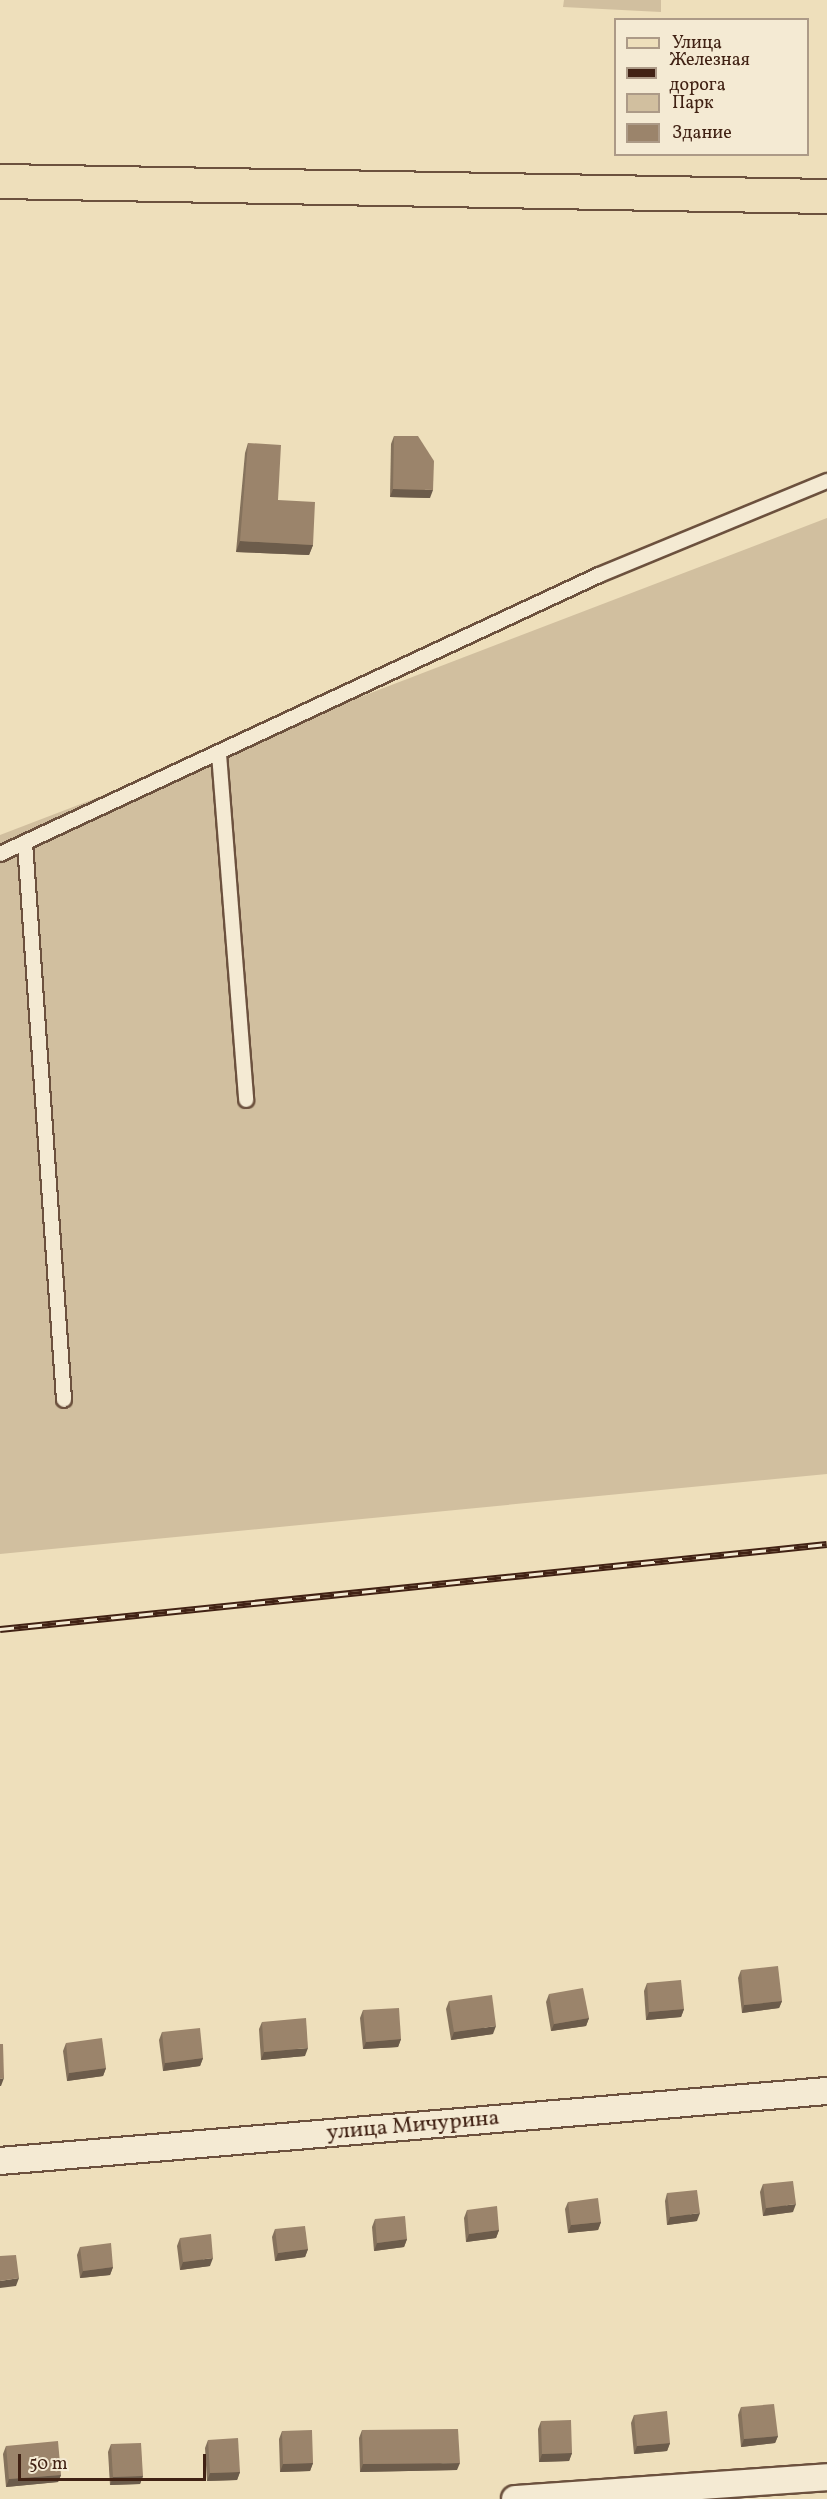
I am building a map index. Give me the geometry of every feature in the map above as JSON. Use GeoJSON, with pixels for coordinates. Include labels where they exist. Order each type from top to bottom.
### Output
{"type":"FeatureCollection","features":[{"type":"Feature","properties":{"kind":"main road"},"geometry":{"type":"LineString","coordinates":[[0,181],[827,196]]}},
{"type":"Feature","properties":{"kind":"street","name":"улица Мичурина"},"geometry":{"type":"LineString","coordinates":[[0,2161],[827,2091]]}},
{"type":"Feature","properties":{"kind":"street"},"geometry":{"type":"LineString","coordinates":[[515,2499],[827,2477]]}},
{"type":"Feature","properties":{"kind":"lane"},"geometry":{"type":"LineString","coordinates":[[0,854],[219,754],[599,575],[827,481]]}},
{"type":"Feature","properties":{"kind":"lane"},"geometry":{"type":"LineString","coordinates":[[219,754],[246,1100]]}},
{"type":"Feature","properties":{"kind":"lane"},"geometry":{"type":"LineString","coordinates":[[25,843],[64,1400]]}},
{"type":"Feature","properties":{"kind":"green space"},"geometry":{"type":"Polygon","coordinates":[[[564,0],[661,0],[661,12],[563,7],[564,0]]]}},
{"type":"Feature","properties":{"kind":"green space"},"geometry":{"type":"Polygon","coordinates":[[[827,518],[827,1474],[0,1554],[0,835],[827,518]]]}},
{"type":"Feature","properties":{"kind":"building"},"geometry":{"type":"Polygon","coordinates":[[[394,436],[418,436],[434,461],[433,490],[393,489],[394,436]]]}},
{"type":"Feature","properties":{"kind":"building"},"geometry":{"type":"Polygon","coordinates":[[[248,443],[281,445],[278,500],[315,502],[313,545],[240,541],[248,443]]]}},
{"type":"Feature","properties":{"kind":"building"},"geometry":{"type":"Polygon","coordinates":[[[778,1966],[782,2001],[744,2005],[741,1970],[778,1966]]]}},
{"type":"Feature","properties":{"kind":"building"},"geometry":{"type":"Polygon","coordinates":[[[681,1980],[684,2009],[649,2012],[647,1983],[681,1980]]]}},
{"type":"Feature","properties":{"kind":"building"},"geometry":{"type":"Polygon","coordinates":[[[583,1988],[589,2018],[554,2024],[549,1994],[583,1988]]]}},
{"type":"Feature","properties":{"kind":"building"},"geometry":{"type":"Polygon","coordinates":[[[492,1995],[496,2026],[454,2032],[449,2001],[492,1995]]]}},
{"type":"Feature","properties":{"kind":"building"},"geometry":{"type":"Polygon","coordinates":[[[399,2008],[401,2039],[366,2042],[363,2010],[399,2008]]]}},
{"type":"Feature","properties":{"kind":"building"},"geometry":{"type":"Polygon","coordinates":[[[306,2018],[308,2048],[264,2052],[262,2022],[306,2018]]]}},
{"type":"Feature","properties":{"kind":"building"},"geometry":{"type":"Polygon","coordinates":[[[200,2028],[203,2058],[165,2063],[162,2032],[200,2028]]]}},
{"type":"Feature","properties":{"kind":"building"},"geometry":{"type":"Polygon","coordinates":[[[102,2038],[106,2068],[69,2073],[66,2043],[102,2038]]]}},
{"type":"Feature","properties":{"kind":"building"},"geometry":{"type":"Polygon","coordinates":[[[0,2044],[3,2044],[4,2078],[0,2079],[0,2044]]]}},
{"type":"Feature","properties":{"kind":"building"},"geometry":{"type":"Polygon","coordinates":[[[793,2181],[796,2204],[766,2208],[763,2184],[793,2181]]]}},
{"type":"Feature","properties":{"kind":"building"},"geometry":{"type":"Polygon","coordinates":[[[697,2190],[700,2213],[670,2217],[667,2193],[697,2190]]]}},
{"type":"Feature","properties":{"kind":"building"},"geometry":{"type":"Polygon","coordinates":[[[598,2198],[601,2222],[571,2225],[568,2202],[598,2198]]]}},
{"type":"Feature","properties":{"kind":"building"},"geometry":{"type":"Polygon","coordinates":[[[497,2206],[499,2230],[469,2234],[467,2210],[497,2206]]]}},
{"type":"Feature","properties":{"kind":"building"},"geometry":{"type":"Polygon","coordinates":[[[405,2216],[407,2239],[377,2243],[375,2219],[405,2216]]]}},
{"type":"Feature","properties":{"kind":"building"},"geometry":{"type":"Polygon","coordinates":[[[305,2226],[308,2249],[278,2253],[275,2229],[305,2226]]]}},
{"type":"Feature","properties":{"kind":"building"},"geometry":{"type":"Polygon","coordinates":[[[211,2234],[213,2258],[183,2262],[180,2238],[211,2234]]]}},
{"type":"Feature","properties":{"kind":"building"},"geometry":{"type":"Polygon","coordinates":[[[111,2243],[113,2267],[83,2271],[80,2247],[111,2243]]]}},
{"type":"Feature","properties":{"kind":"building"},"geometry":{"type":"Polygon","coordinates":[[[16,2255],[19,2278],[0,2281],[0,2256],[16,2255]]]}},
{"type":"Feature","properties":{"kind":"building"},"geometry":{"type":"Polygon","coordinates":[[[774,2404],[778,2436],[744,2439],[741,2407],[774,2404]]]}},
{"type":"Feature","properties":{"kind":"building"},"geometry":{"type":"Polygon","coordinates":[[[667,2411],[670,2443],[637,2446],[634,2415],[667,2411]]]}},
{"type":"Feature","properties":{"kind":"building"},"geometry":{"type":"Polygon","coordinates":[[[571,2420],[572,2453],[542,2454],[541,2421],[571,2420]]]}},
{"type":"Feature","properties":{"kind":"building"},"geometry":{"type":"Polygon","coordinates":[[[458,2429],[460,2463],[363,2464],[362,2430],[458,2429]]]}},
{"type":"Feature","properties":{"kind":"building"},"geometry":{"type":"Polygon","coordinates":[[[312,2430],[313,2463],[283,2464],[282,2431],[312,2430]]]}},
{"type":"Feature","properties":{"kind":"building"},"geometry":{"type":"Polygon","coordinates":[[[238,2438],[240,2472],[210,2473],[208,2440],[238,2438]]]}},
{"type":"Feature","properties":{"kind":"building"},"geometry":{"type":"Polygon","coordinates":[[[58,2441],[61,2475],[9,2479],[6,2446],[58,2441]]]}},
{"type":"Feature","properties":{"kind":"building"},"geometry":{"type":"Polygon","coordinates":[[[141,2443],[143,2476],[113,2477],[111,2444],[141,2443]]]}},
{"type":"Feature","properties":{"kind":"railway"},"geometry":{"type":"LineString","coordinates":[[0,1629],[827,1544]]}}]}
